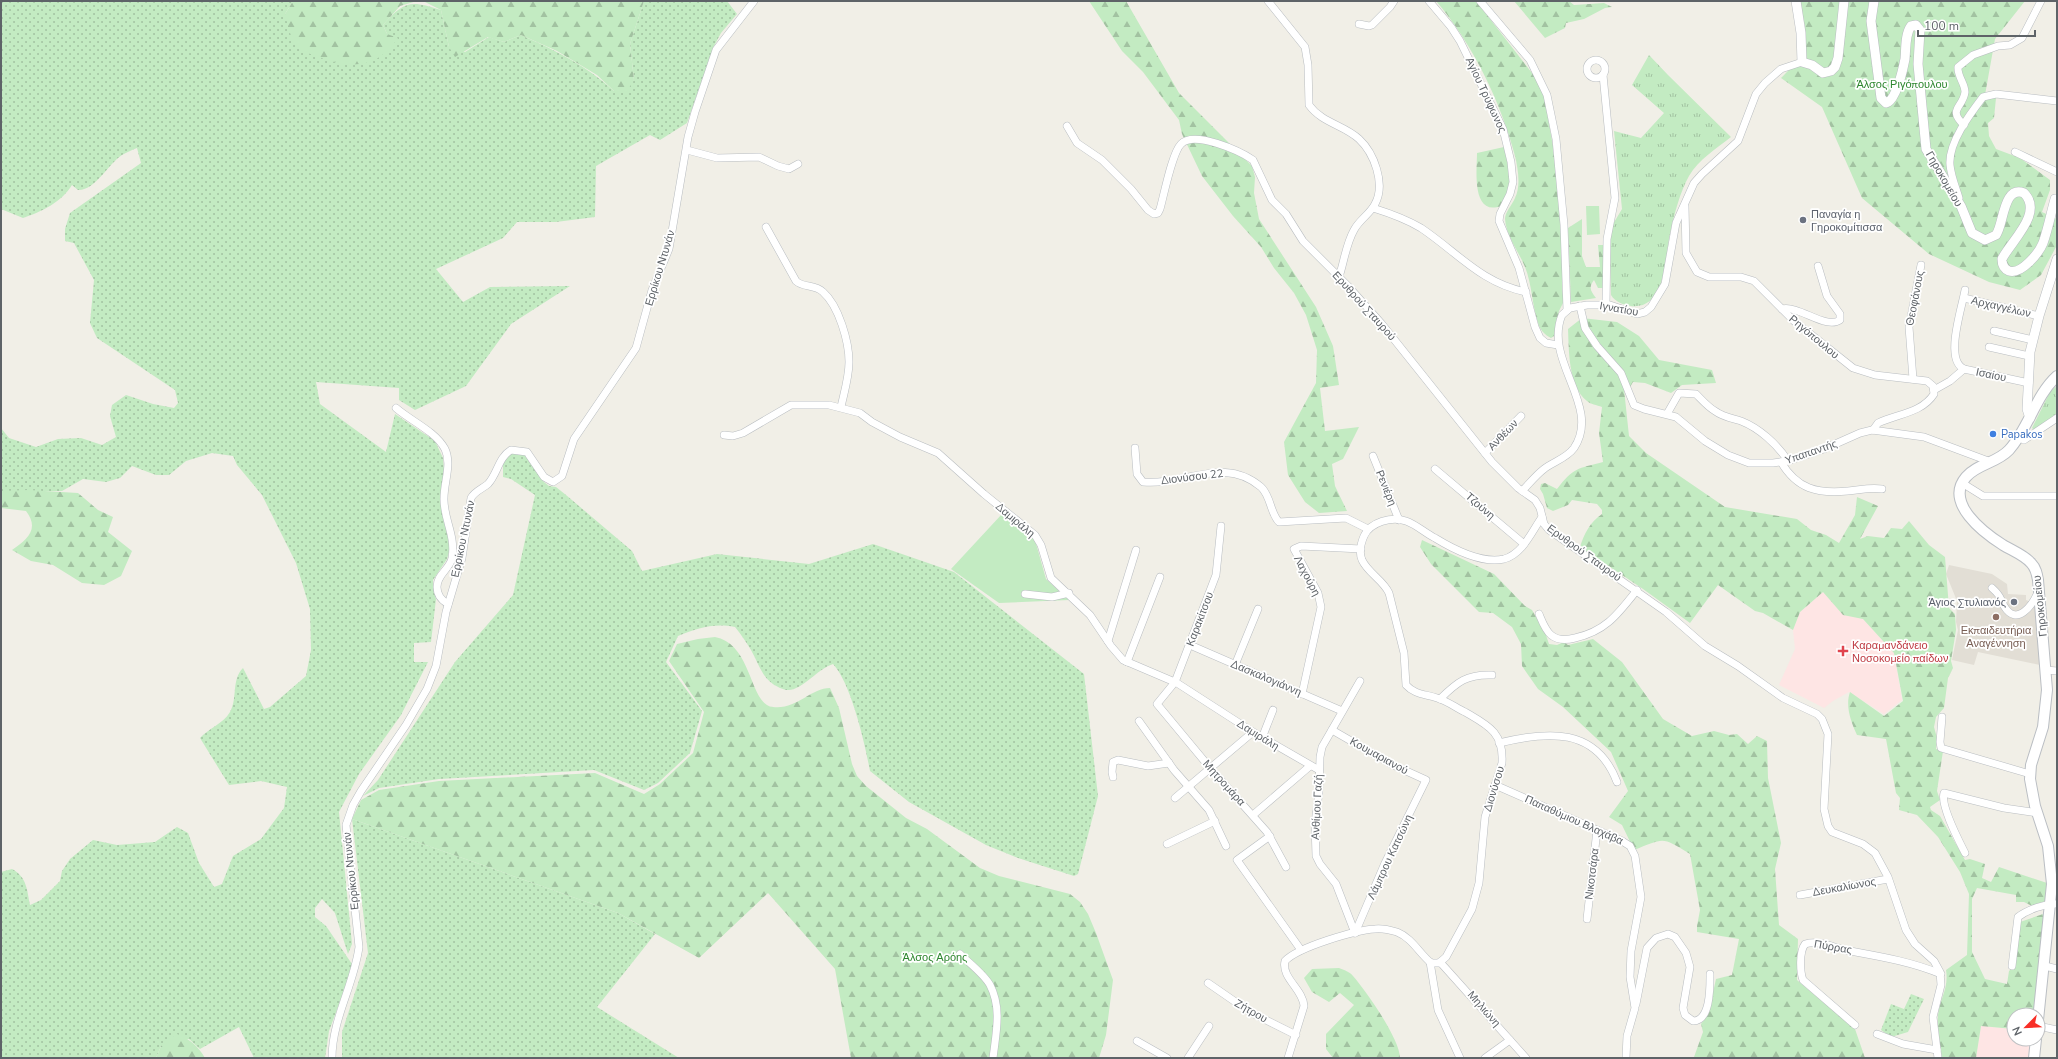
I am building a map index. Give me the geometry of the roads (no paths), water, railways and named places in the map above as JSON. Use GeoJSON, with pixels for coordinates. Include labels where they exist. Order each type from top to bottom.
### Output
{"type":"FeatureCollection","features":[{"type":"Feature","properties":{"kind":"main road"},"geometry":{"type":"LineString","coordinates":[[1962,483],[1971,472],[2008,451],[2030,418],[2045,389],[2057,376]]}},
{"type":"Feature","properties":{"kind":"main road","name":"Γηροκομείου"},"geometry":{"type":"LineString","coordinates":[[1962,483],[1959,497],[1965,511],[1987,533],[2030,562],[2037,574],[2047,690],[2042,727],[2030,774],[2031,790],[2048,846],[2054,904],[2040,1007]]}},
{"type":"Feature","properties":{"kind":"main road"},"geometry":{"type":"LineString","coordinates":[[2034,1058],[2035,1047]]}},
{"type":"Feature","properties":{"kind":"street","name":"Ερρίκου Ντυνάν"},"geometry":{"type":"LineString","coordinates":[[332,1058],[335,1027],[356,966],[359,947],[346,824],[352,805],[406,725],[427,689],[436,666],[448,604],[462,558],[469,506],[473,494],[488,484],[502,459],[508,452],[515,450],[525,450],[548,481],[553,482],[558,480],[563,473],[574,439],[634,352],[641,334],[652,290],[669,249],[688,137],[716,50],[754,1]]}},
{"type":"Feature","properties":{"kind":"street"},"geometry":{"type":"LineString","coordinates":[[1268,1],[1305,48],[1308,65],[1309,105],[1320,117],[1353,133],[1369,152],[1376,169],[1379,185],[1378,196],[1372,208],[1353,231],[1339,277]]}},
{"type":"Feature","properties":{"kind":"street"},"geometry":{"type":"LineString","coordinates":[[1359,24],[1369,26],[1372,25],[1382,17],[1394,1]]}},
{"type":"Feature","properties":{"kind":"street","name":"Αγίου Τρύφωνος"},"geometry":{"type":"LineString","coordinates":[[1429,1],[1451,27],[1460,41],[1503,129],[1511,162],[1513,182],[1510,194],[1500,214],[1499,222],[1519,268],[1532,320],[1539,336],[1546,343],[1558,345]]}},
{"type":"Feature","properties":{"kind":"street"},"geometry":{"type":"LineString","coordinates":[[1480,1],[1530,60],[1547,95],[1556,140],[1564,226],[1567,310],[1560,319],[1558,345],[1580,408],[1580,435],[1571,451],[1545,468],[1522,491]]}},
{"type":"Feature","properties":{"kind":"street"},"geometry":{"type":"LineString","coordinates":[[1796,1],[1801,33],[1802,62],[1812,65],[1823,73],[1831,71],[1835,67],[1838,58],[1844,1]]}},
{"type":"Feature","properties":{"kind":"street","name":"Γηροκομείου"},"geometry":{"type":"LineString","coordinates":[[1874,1],[1871,21],[1881,98],[1886,104],[1894,98],[1904,61],[1908,31],[1910,26],[1916,25],[1920,30],[1918,64],[1925,144],[1928,153],[1961,206],[1972,233],[1980,239],[1989,239],[1996,235],[1999,231],[2006,202],[2010,194],[2020,192],[2029,198],[2031,208],[2022,232],[2002,259],[2004,268],[2011,272],[2021,268],[2042,245],[2056,196]]}},
{"type":"Feature","properties":{"kind":"street"},"geometry":{"type":"LineString","coordinates":[[1964,125],[1956,116],[1956,111],[1964,93],[1958,67],[1973,55],[1998,46],[2010,45],[2022,38],[2041,1]]}},
{"type":"Feature","properties":{"kind":"street","name":"Ιγνατίου"},"geometry":{"type":"LineString","coordinates":[[1567,310],[1580,306],[1606,305],[1637,314],[1645,312],[1651,307],[1665,284],[1675,226],[1697,179],[1738,141],[1756,94],[1765,83],[1784,68],[1802,62]]}},
{"type":"Feature","properties":{"kind":"street"},"geometry":{"type":"LineString","coordinates":[[1603,75],[1615,198],[1607,238],[1606,305]]}},
{"type":"Feature","properties":{"kind":"street"},"geometry":{"type":"LineString","coordinates":[[1961,206],[1950,164],[1954,144],[1964,125],[1983,97],[1996,94],[2057,102]]}},
{"type":"Feature","properties":{"kind":"street","name":"Ερυθρού Σταυρού"},"geometry":{"type":"LineString","coordinates":[[1067,126],[1077,143],[1102,160],[1153,214],[1158,213],[1160,209],[1176,153],[1182,143],[1195,139],[1208,140],[1251,159],[1257,166],[1273,202],[1286,214],[1305,243],[1339,277],[1389,332],[1485,454],[1506,477],[1535,500],[1544,525],[1637,590],[1671,616],[1705,646],[1738,666],[1783,698],[1820,717],[1828,734],[1824,808],[1828,826],[1832,832],[1860,842],[1872,850],[1882,865],[1888,879],[1906,930],[1915,944],[1935,963],[1940,974]]}},
{"type":"Feature","properties":{"kind":"street"},"geometry":{"type":"LineString","coordinates":[[687,150],[718,158],[759,157],[778,166],[789,169],[798,164]]}},
{"type":"Feature","properties":{"kind":"street"},"geometry":{"type":"LineString","coordinates":[[2016,152],[2057,172]]}},
{"type":"Feature","properties":{"kind":"street","name":"Ρηγόπουλου"},"geometry":{"type":"LineString","coordinates":[[1685,202],[1685,248],[1688,258],[1694,268],[1703,275],[1709,277],[1741,277],[1752,280],[1824,347],[1853,368],[1875,374],[1928,382],[1934,390]]}},
{"type":"Feature","properties":{"kind":"street"},"geometry":{"type":"LineString","coordinates":[[1372,208],[1404,219],[1419,227],[1487,278],[1526,292]]}},
{"type":"Feature","properties":{"kind":"street"},"geometry":{"type":"LineString","coordinates":[[766,227],[796,281],[801,285],[813,286],[822,291],[840,317],[849,361],[840,407]]}},
{"type":"Feature","properties":{"kind":"street"},"geometry":{"type":"LineString","coordinates":[[2030,418],[2027,409],[2029,356],[2039,316],[2057,259]]}},
{"type":"Feature","properties":{"kind":"street","name":"Θεοφάνους"},"geometry":{"type":"LineString","coordinates":[[1913,379],[1909,327],[1922,265]]}},
{"type":"Feature","properties":{"kind":"street"},"geometry":{"type":"LineString","coordinates":[[1782,309],[1792,309],[1827,322],[1836,322],[1840,320],[1840,314],[1827,296],[1818,266]]}},
{"type":"Feature","properties":{"kind":"street","name":"Αρχαγγέλων"},"geometry":{"type":"LineString","coordinates":[[1964,369],[1959,365],[1954,353],[1964,294],[2039,316]]}},
{"type":"Feature","properties":{"kind":"street","name":"Υπαπαντής"},"geometry":{"type":"LineString","coordinates":[[1580,306],[1585,328],[1597,346],[1621,373],[1634,405],[1644,410],[1676,417],[1705,441],[1742,461],[1755,464],[1784,461],[1824,449],[1860,433],[1873,430],[1924,436],[1991,462]]}},
{"type":"Feature","properties":{"kind":"street"},"geometry":{"type":"LineString","coordinates":[[1994,331],[2033,340]]}},
{"type":"Feature","properties":{"kind":"street"},"geometry":{"type":"LineString","coordinates":[[1989,348],[2029,356]]}},
{"type":"Feature","properties":{"kind":"street","name":"Ισαίου"},"geometry":{"type":"LineString","coordinates":[[1934,390],[1950,381],[1964,369],[2029,383]]}},
{"type":"Feature","properties":{"kind":"street"},"geometry":{"type":"LineString","coordinates":[[1873,430],[1880,422],[1920,407],[1934,395],[1934,390]]}},
{"type":"Feature","properties":{"kind":"street"},"geometry":{"type":"LineString","coordinates":[[1667,414],[1679,393],[1696,394],[1713,410],[1727,418],[1740,421],[1759,431],[1780,450],[1784,461],[1794,478],[1807,489],[1845,491],[1868,488],[1882,489]]}},
{"type":"Feature","properties":{"kind":"street","name":"Δαμιράλη"},"geometry":{"type":"LineString","coordinates":[[724,435],[733,436],[743,433],[791,406],[819,404],[840,407],[860,413],[872,422],[900,437],[933,450],[1035,536],[1041,545],[1049,575],[1056,584],[1069,593],[1090,615],[1119,656],[1127,662],[1175,682],[1262,738],[1310,766],[1320,770]]}},
{"type":"Feature","properties":{"kind":"street"},"geometry":{"type":"LineString","coordinates":[[396,408],[431,433],[445,450],[448,472],[444,507],[452,531],[453,545],[452,561],[442,573],[437,587],[441,599],[448,604]]}},
{"type":"Feature","properties":{"kind":"street","name":"Ανθέων"},"geometry":{"type":"LineString","coordinates":[[1485,454],[1521,416]]}},
{"type":"Feature","properties":{"kind":"street"},"geometry":{"type":"LineString","coordinates":[[2018,437],[2024,440],[2029,438],[2057,418]]}},
{"type":"Feature","properties":{"kind":"street","name":"Διονύσου 22"},"geometry":{"type":"LineString","coordinates":[[1135,448],[1137,474],[1143,482],[1220,473],[1236,473],[1263,489],[1279,522],[1346,518],[1368,529]]}},
{"type":"Feature","properties":{"kind":"street","name":"Ρενιέρη"},"geometry":{"type":"LineString","coordinates":[[1373,456],[1399,520]]}},
{"type":"Feature","properties":{"kind":"street","name":"Τζούνη"},"geometry":{"type":"LineString","coordinates":[[1435,469],[1524,544]]}},
{"type":"Feature","properties":{"kind":"street"},"geometry":{"type":"LineString","coordinates":[[1962,483],[1983,496],[2057,496]]}},
{"type":"Feature","properties":{"kind":"street"},"geometry":{"type":"LineString","coordinates":[[1361,549],[1364,536],[1368,529],[1382,522],[1399,520],[1416,526],[1448,546],[1481,557],[1495,559],[1506,558],[1514,555],[1524,544],[1542,516]]}},
{"type":"Feature","properties":{"kind":"street","name":"Καρακίτσου"},"geometry":{"type":"LineString","coordinates":[[1157,704],[1175,682],[1216,575],[1220,526]]}},
{"type":"Feature","properties":{"kind":"street","name":"Λαχούρη"},"geometry":{"type":"LineString","coordinates":[[1302,694],[1321,607],[1318,593],[1294,549],[1300,546],[1361,549]]}},
{"type":"Feature","properties":{"kind":"street","name":"Διονύσου"},"geometry":{"type":"LineString","coordinates":[[1361,549],[1362,560],[1384,585],[1390,596],[1404,653],[1406,685],[1415,692],[1440,699],[1488,725],[1499,743],[1502,754],[1502,763],[1485,817],[1481,869],[1474,902],[1464,927],[1446,957],[1440,962]]}},
{"type":"Feature","properties":{"kind":"street"},"geometry":{"type":"LineString","coordinates":[[1108,641],[1136,550]]}},
{"type":"Feature","properties":{"kind":"street"},"geometry":{"type":"LineString","coordinates":[[1127,662],[1160,577]]}},
{"type":"Feature","properties":{"kind":"street"},"geometry":{"type":"LineString","coordinates":[[1992,588],[2001,596],[2004,606],[2016,615],[2024,613],[2029,608],[2039,590]]}},
{"type":"Feature","properties":{"kind":"street"},"geometry":{"type":"LineString","coordinates":[[1539,614],[1546,628],[1554,637],[1561,639],[1578,637],[1606,626],[1637,590]]}},
{"type":"Feature","properties":{"kind":"street"},"geometry":{"type":"LineString","coordinates":[[1025,594],[1052,597],[1069,593]]}},
{"type":"Feature","properties":{"kind":"street"},"geometry":{"type":"LineString","coordinates":[[1235,665],[1258,610]]}},
{"type":"Feature","properties":{"kind":"street","name":"Δασκαλογιάννη"},"geometry":{"type":"LineString","coordinates":[[1190,645],[1342,711]]}},
{"type":"Feature","properties":{"kind":"street"},"geometry":{"type":"LineString","coordinates":[[2046,670],[2057,671]]}},
{"type":"Feature","properties":{"kind":"street"},"geometry":{"type":"LineString","coordinates":[[1440,699],[1466,677],[1476,675],[1492,676]]}},
{"type":"Feature","properties":{"kind":"street","name":"Ανθίμου Γαζή"},"geometry":{"type":"LineString","coordinates":[[1356,933],[1336,884],[1320,864],[1316,856],[1315,823],[1322,747],[1360,681]]}},
{"type":"Feature","properties":{"kind":"street","name":"Μητρομάρα"},"geometry":{"type":"LineString","coordinates":[[1157,704],[1211,769],[1270,836],[1286,867]]}},
{"type":"Feature","properties":{"kind":"street"},"geometry":{"type":"LineString","coordinates":[[1262,738],[1273,710]]}},
{"type":"Feature","properties":{"kind":"street"},"geometry":{"type":"LineString","coordinates":[[1942,717],[1941,748],[2030,774]]}},
{"type":"Feature","properties":{"kind":"street"},"geometry":{"type":"LineString","coordinates":[[1139,721],[1169,763],[1206,805],[1216,821],[1226,846]]}},
{"type":"Feature","properties":{"kind":"street","name":"Κουμαριανού"},"geometry":{"type":"LineString","coordinates":[[1332,730],[1391,764],[1426,780]]}},
{"type":"Feature","properties":{"kind":"street"},"geometry":{"type":"LineString","coordinates":[[1175,798],[1253,732]]}},
{"type":"Feature","properties":{"kind":"street"},"geometry":{"type":"LineString","coordinates":[[1499,743],[1548,736],[1565,736],[1578,739],[1591,747],[1602,757],[1610,768],[1616,782]]}},
{"type":"Feature","properties":{"kind":"street"},"geometry":{"type":"LineString","coordinates":[[1113,777],[1113,762],[1118,760],[1148,766],[1169,763]]}},
{"type":"Feature","properties":{"kind":"street"},"geometry":{"type":"LineString","coordinates":[[1253,815],[1310,766]]}},
{"type":"Feature","properties":{"kind":"street","name":"Λάμπρου Κατσώνη"},"geometry":{"type":"LineString","coordinates":[[1356,933],[1385,863],[1426,780]]}},
{"type":"Feature","properties":{"kind":"street","name":"Παπαθύμιου Βλαχάβα"},"geometry":{"type":"LineString","coordinates":[[1495,785],[1627,844],[1635,856],[1641,898],[1630,965],[1635,1008],[1627,1036],[1626,1058]]}},
{"type":"Feature","properties":{"kind":"street"},"geometry":{"type":"LineString","coordinates":[[1965,853],[1944,801],[1944,793],[2004,808],[2038,813]]}},
{"type":"Feature","properties":{"kind":"street"},"geometry":{"type":"LineString","coordinates":[[1167,844],[1216,821]]}},
{"type":"Feature","properties":{"kind":"street","name":"Νικοτσάρα"},"geometry":{"type":"LineString","coordinates":[[1587,919],[1597,830]]}},
{"type":"Feature","properties":{"kind":"street"},"geometry":{"type":"LineString","coordinates":[[1270,836],[1237,860],[1301,950]]}},
{"type":"Feature","properties":{"kind":"street","name":"Δευκαλίωνος"},"geometry":{"type":"LineString","coordinates":[[1800,895],[1888,879]]}},
{"type":"Feature","properties":{"kind":"street"},"geometry":{"type":"LineString","coordinates":[[2012,966],[2018,917],[2026,912],[2054,904]]}},
{"type":"Feature","properties":{"kind":"street"},"geometry":{"type":"LineString","coordinates":[[1288,1058],[1296,1035],[1304,1003],[1284,965],[1288,958],[1301,950],[1356,933],[1376,929],[1395,931],[1410,941],[1430,962],[1435,964],[1440,962]]}},
{"type":"Feature","properties":{"kind":"street"},"geometry":{"type":"LineString","coordinates":[[1635,1008],[1648,948],[1657,936],[1666,934],[1673,936],[1688,956],[1690,967],[1683,1008],[1685,1015],[1692,1021],[1697,1021],[1705,1013],[1710,974]]}},
{"type":"Feature","properties":{"kind":"street","name":"Πύρρας"},"geometry":{"type":"LineString","coordinates":[[1855,1025],[1803,980],[1801,974],[1802,951],[1805,944],[1820,943],[1877,955],[1915,964],[1940,974]]}},
{"type":"Feature","properties":{"kind":"street"},"geometry":{"type":"LineString","coordinates":[[960,954],[990,984],[997,1005],[998,1019],[993,1058]]}},
{"type":"Feature","properties":{"kind":"street"},"geometry":{"type":"LineString","coordinates":[[1430,962],[1438,1010],[1460,1058]]}},
{"type":"Feature","properties":{"kind":"street","name":"Μηλιώνη"},"geometry":{"type":"LineString","coordinates":[[1440,962],[1526,1058]]}},
{"type":"Feature","properties":{"kind":"street"},"geometry":{"type":"LineString","coordinates":[[2045,966],[2057,969]]}},
{"type":"Feature","properties":{"kind":"street"},"geometry":{"type":"LineString","coordinates":[[1877,1034],[1903,1044],[1938,1054],[1933,1017],[1941,988],[1940,974]]}},
{"type":"Feature","properties":{"kind":"street","name":"Ζήτρου"},"geometry":{"type":"LineString","coordinates":[[1208,983],[1250,1012],[1296,1035]]}},
{"type":"Feature","properties":{"kind":"street"},"geometry":{"type":"LineString","coordinates":[[1188,1058],[1210,1026]]}},
{"type":"Feature","properties":{"kind":"street"},"geometry":{"type":"LineString","coordinates":[[2046,1028],[2057,1030]]}},
{"type":"Feature","properties":{"kind":"street"},"geometry":{"type":"LineString","coordinates":[[1485,1058],[1510,1040]]}},
{"type":"Feature","properties":{"kind":"street"},"geometry":{"type":"LineString","coordinates":[[1137,1041],[1167,1058]]}},
{"type":"Feature","properties":{"kind":"place","name":"Παναγία η Γηροκομίτισσα"},"geometry":{"type":"Point","coordinates":[1803,220]}},
{"type":"Feature","properties":{"kind":"place","name":"Papakos"},"geometry":{"type":"Point","coordinates":[1993,434]}},
{"type":"Feature","properties":{"kind":"place","name":"Άγιος Στυλιανός"},"geometry":{"type":"Point","coordinates":[2014,602]}},
{"type":"Feature","properties":{"kind":"place","name":"Εκπαιδευτήρια Αναγέννηση"},"geometry":{"type":"Point","coordinates":[1996,617]}},
{"type":"Feature","properties":{"kind":"place","name":"Καραμανδάνειο Νοσοκομείο παίδων"},"geometry":{"type":"Point","coordinates":[1843,651]}},
{"type":"Feature","properties":{"kind":"park label","name":"Άλσος Ριγόπουλου"},"geometry":{"type":"Point","coordinates":[1902,84]}},
{"type":"Feature","properties":{"kind":"park label","name":"Άλσος Αρόης"},"geometry":{"type":"Point","coordinates":[935,957]}}]}
